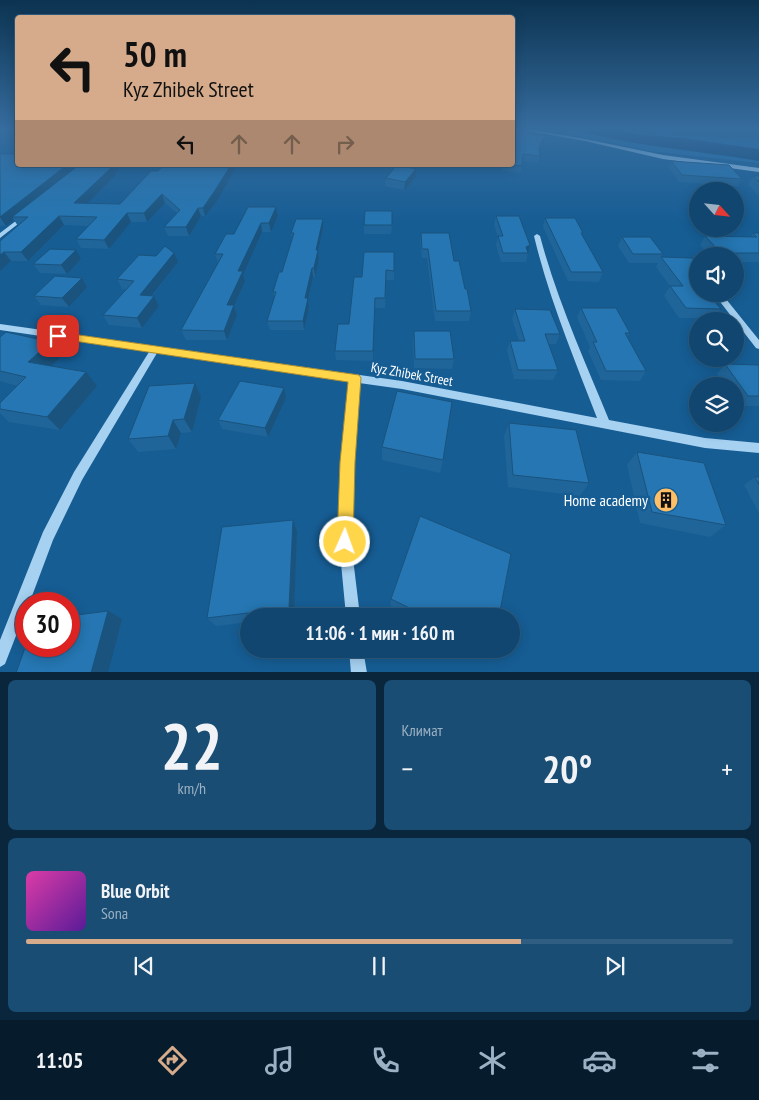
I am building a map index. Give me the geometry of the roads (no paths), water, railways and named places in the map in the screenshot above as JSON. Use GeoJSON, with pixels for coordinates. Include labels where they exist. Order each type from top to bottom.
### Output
{"type":"FeatureCollection","features":[{"type":"Feature","properties":{"kind":"street"},"geometry":{"type":"LineString","coordinates":[[687,160],[759,170]]}},
{"type":"Feature","properties":{"kind":"street"},"geometry":{"type":"LineString","coordinates":[[0,236],[29,212]]}},
{"type":"Feature","properties":{"kind":"street"},"geometry":{"type":"LineString","coordinates":[[537,236],[556,300],[605,424]]}},
{"type":"Feature","properties":{"kind":"street"},"geometry":{"type":"LineString","coordinates":[[724,302],[759,346]]}},
{"type":"Feature","properties":{"kind":"street","name":"Kyz Zhibek Street"},"geometry":{"type":"LineString","coordinates":[[0,327],[354,378],[705,443],[759,448]]}},
{"type":"Feature","properties":{"kind":"street"},"geometry":{"type":"LineString","coordinates":[[0,659],[48,537],[78,476],[155,349]]}},
{"type":"Feature","properties":{"kind":"street"},"geometry":{"type":"LineString","coordinates":[[351,608],[345,542],[354,378]]}},
{"type":"Feature","properties":{"kind":"street"},"geometry":{"type":"LineString","coordinates":[[357,658],[359,672]]}},
{"type":"Feature","properties":{"kind":"place","name":"Home academy"},"geometry":{"type":"Point","coordinates":[666,500]}}]}
